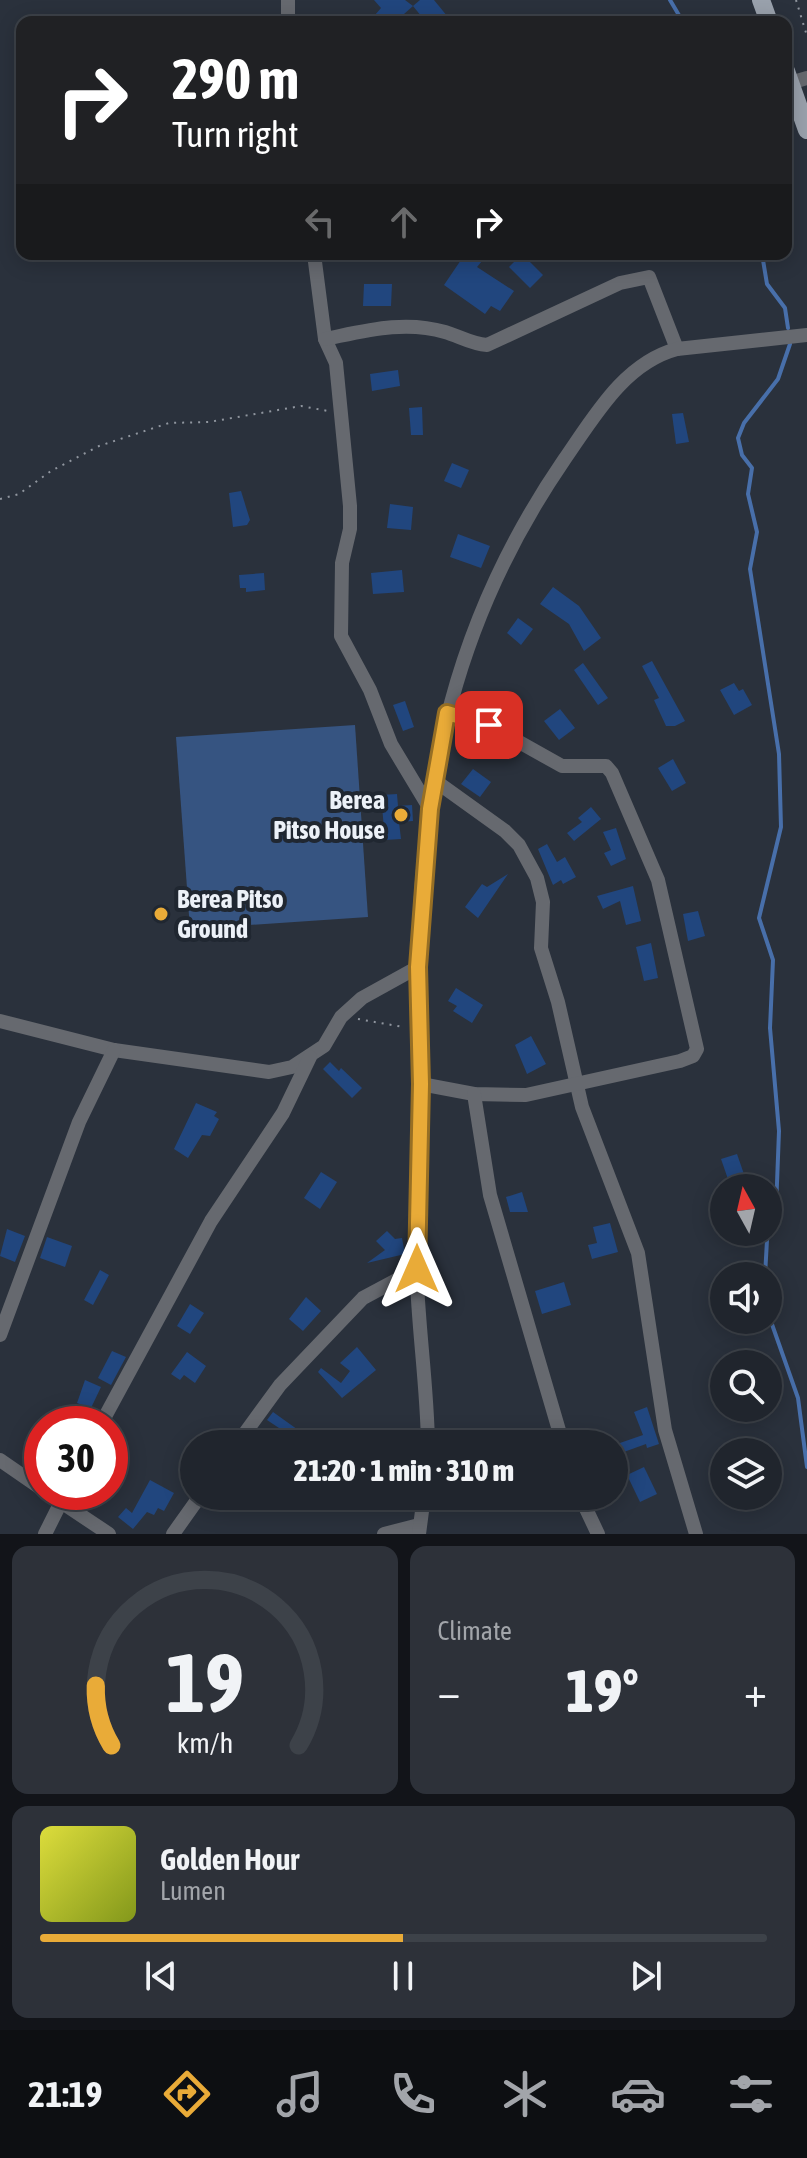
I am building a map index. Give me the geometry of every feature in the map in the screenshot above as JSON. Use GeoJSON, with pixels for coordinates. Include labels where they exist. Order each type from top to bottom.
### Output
{"type":"FeatureCollection","features":[{"type":"Feature","properties":{"kind":"main road"},"geometry":{"type":"LineString","coordinates":[[794,77],[807,130]]}},
{"type":"Feature","properties":{"kind":"street"},"geometry":{"type":"LineString","coordinates":[[315,260],[325,339],[336,363],[350,529],[342,563],[341,636],[366,679],[397,755],[430,809]]}},
{"type":"Feature","properties":{"kind":"street"},"geometry":{"type":"LineString","coordinates":[[325,339],[379,328],[411,327],[444,331],[487,345],[620,283],[649,277],[677,349]]}},
{"type":"Feature","properties":{"kind":"street"},"geometry":{"type":"LineString","coordinates":[[427,1430],[417,1269],[421,1084],[418,967],[430,809],[447,713],[459,666],[488,590],[537,499],[599,410],[625,380],[660,353],[807,335]]}},
{"type":"Feature","properties":{"kind":"street"},"geometry":{"type":"LineString","coordinates":[[421,1084],[474,1094],[526,1095],[680,1061],[693,1056],[697,1049],[658,880],[606,766],[562,766],[489,725],[447,713]]}},
{"type":"Feature","properties":{"kind":"street"},"geometry":{"type":"LineString","coordinates":[[434,780],[505,831],[519,845],[537,878],[543,902],[541,948],[558,1002],[577,1086],[638,1253],[665,1430],[696,1534]]}},
{"type":"Feature","properties":{"kind":"street"},"geometry":{"type":"LineString","coordinates":[[0,1021],[114,1050],[269,1072],[292,1067],[311,1056],[324,1046],[341,1017],[362,998],[418,967]]}},
{"type":"Feature","properties":{"kind":"street"},"geometry":{"type":"LineString","coordinates":[[0,1335],[79,1122],[114,1050]]}},
{"type":"Feature","properties":{"kind":"street"},"geometry":{"type":"LineString","coordinates":[[111,1406],[211,1221],[283,1113],[311,1056]]}},
{"type":"Feature","properties":{"kind":"street"},"geometry":{"type":"LineString","coordinates":[[474,1094],[490,1195],[559,1430]]}},
{"type":"Feature","properties":{"kind":"street"},"geometry":{"type":"LineString","coordinates":[[247,1430],[280,1385],[363,1298],[417,1269]]}},
{"type":"Feature","properties":{"kind":"street"},"geometry":{"type":"LineString","coordinates":[[0,1460],[24,1477]]}},
{"type":"Feature","properties":{"kind":"street"},"geometry":{"type":"LineString","coordinates":[[45,1534],[57,1510]]}},
{"type":"Feature","properties":{"kind":"street"},"geometry":{"type":"LineString","coordinates":[[79,1510],[109,1534]]}},
{"type":"Feature","properties":{"kind":"street"},"geometry":{"type":"LineString","coordinates":[[173,1534],[190,1510]]}},
{"type":"Feature","properties":{"kind":"street"},"geometry":{"type":"LineString","coordinates":[[384,1534],[419,1530],[422,1510]]}},
{"type":"Feature","properties":{"kind":"street"},"geometry":{"type":"LineString","coordinates":[[587,1510],[598,1534]]}},
{"type":"Feature","properties":{"kind":"path"},"geometry":{"type":"LineString","coordinates":[[796,0],[807,36]]}},
{"type":"Feature","properties":{"kind":"path"},"geometry":{"type":"LineString","coordinates":[[0,499],[19,494],[51,471],[99,446],[169,423],[209,422],[301,406],[340,415]]}},
{"type":"Feature","properties":{"kind":"path"},"geometry":{"type":"LineString","coordinates":[[341,1017],[419,1031]]}},
{"type":"Feature","properties":{"kind":"shaded area"},"geometry":{"type":"Polygon","coordinates":[[[355,725],[368,917],[190,929],[176,737],[355,725]]]}},
{"type":"Feature","properties":{"kind":"building"},"geometry":{"type":"Polygon","coordinates":[[[374,0],[405,0],[413,6],[402,16],[376,16],[381,8],[374,0]]]}},
{"type":"Feature","properties":{"kind":"building"},"geometry":{"type":"Polygon","coordinates":[[[420,0],[434,0],[447,16],[421,16],[413,6],[420,0]]]}},
{"type":"Feature","properties":{"kind":"building"},"geometry":{"type":"Polygon","coordinates":[[[461,260],[483,260],[477,267],[514,291],[500,311],[491,306],[485,314],[444,285],[461,260]]]}},
{"type":"Feature","properties":{"kind":"building"},"geometry":{"type":"Polygon","coordinates":[[[516,260],[528,260],[543,275],[530,288],[509,267],[516,260]]]}},
{"type":"Feature","properties":{"kind":"building"},"geometry":{"type":"Polygon","coordinates":[[[364,284],[392,284],[391,306],[363,306],[364,284]]]}},
{"type":"Feature","properties":{"kind":"building"},"geometry":{"type":"Polygon","coordinates":[[[398,370],[400,386],[372,391],[370,374],[398,370]]]}},
{"type":"Feature","properties":{"kind":"building"},"geometry":{"type":"Polygon","coordinates":[[[422,407],[423,435],[411,435],[409,408],[422,407]]]}},
{"type":"Feature","properties":{"kind":"building"},"geometry":{"type":"Polygon","coordinates":[[[683,413],[689,442],[676,444],[672,414],[683,413]]]}},
{"type":"Feature","properties":{"kind":"building"},"geometry":{"type":"Polygon","coordinates":[[[452,463],[469,470],[461,488],[444,481],[452,463]]]}},
{"type":"Feature","properties":{"kind":"building"},"geometry":{"type":"Polygon","coordinates":[[[241,491],[250,520],[247,525],[233,527],[229,493],[241,491]]]}},
{"type":"Feature","properties":{"kind":"building"},"geometry":{"type":"Polygon","coordinates":[[[390,504],[413,507],[411,530],[387,528],[390,504]]]}},
{"type":"Feature","properties":{"kind":"building"},"geometry":{"type":"Polygon","coordinates":[[[458,534],[490,546],[481,568],[450,557],[458,534]]]}},
{"type":"Feature","properties":{"kind":"building"},"geometry":{"type":"Polygon","coordinates":[[[402,570],[404,592],[373,594],[371,573],[402,570]]]}},
{"type":"Feature","properties":{"kind":"building"},"geometry":{"type":"Polygon","coordinates":[[[264,573],[265,590],[246,592],[246,588],[240,588],[239,575],[264,573]]]}},
{"type":"Feature","properties":{"kind":"building"},"geometry":{"type":"Polygon","coordinates":[[[553,587],[579,606],[601,638],[584,651],[569,624],[540,604],[553,587]]]}},
{"type":"Feature","properties":{"kind":"building"},"geometry":{"type":"Polygon","coordinates":[[[518,618],[533,629],[521,645],[507,633],[518,618]]]}},
{"type":"Feature","properties":{"kind":"building"},"geometry":{"type":"Polygon","coordinates":[[[652,661],[685,721],[675,726],[666,726],[654,700],[659,698],[642,666],[652,661]]]}},
{"type":"Feature","properties":{"kind":"building"},"geometry":{"type":"Polygon","coordinates":[[[583,663],[608,698],[598,705],[574,670],[583,663]]]}},
{"type":"Feature","properties":{"kind":"building"},"geometry":{"type":"Polygon","coordinates":[[[734,683],[739,691],[743,689],[752,705],[734,715],[720,690],[734,683]]]}},
{"type":"Feature","properties":{"kind":"building"},"geometry":{"type":"Polygon","coordinates":[[[405,701],[414,727],[403,731],[393,705],[405,701]]]}},
{"type":"Feature","properties":{"kind":"building"},"geometry":{"type":"Polygon","coordinates":[[[560,709],[575,728],[559,740],[544,721],[560,709]]]}},
{"type":"Feature","properties":{"kind":"building"},"geometry":{"type":"Polygon","coordinates":[[[673,759],[686,783],[672,791],[658,768],[673,759]]]}},
{"type":"Feature","properties":{"kind":"building"},"geometry":{"type":"Polygon","coordinates":[[[473,769],[491,782],[480,797],[461,784],[473,769]]]}},
{"type":"Feature","properties":{"kind":"building"},"geometry":{"type":"Polygon","coordinates":[[[397,794],[398,806],[412,805],[413,821],[399,822],[401,839],[385,840],[381,795],[397,794]]]}},
{"type":"Feature","properties":{"kind":"building"},"geometry":{"type":"Polygon","coordinates":[[[591,807],[601,819],[574,841],[567,833],[582,822],[578,818],[591,807]]]}},
{"type":"Feature","properties":{"kind":"building"},"geometry":{"type":"Polygon","coordinates":[[[616,828],[626,859],[611,866],[604,853],[611,850],[603,832],[616,828]]]}},
{"type":"Feature","properties":{"kind":"building"},"geometry":{"type":"Polygon","coordinates":[[[547,844],[557,862],[565,857],[576,877],[553,885],[538,849],[547,844]]]}},
{"type":"Feature","properties":{"kind":"building"},"geometry":{"type":"Polygon","coordinates":[[[508,874],[478,918],[465,907],[482,884],[487,887],[508,874]]]}},
{"type":"Feature","properties":{"kind":"building"},"geometry":{"type":"Polygon","coordinates":[[[633,886],[641,921],[626,925],[620,901],[603,909],[597,896],[633,886]]]}},
{"type":"Feature","properties":{"kind":"building"},"geometry":{"type":"Polygon","coordinates":[[[698,911],[705,936],[688,941],[683,914],[698,911]]]}},
{"type":"Feature","properties":{"kind":"building"},"geometry":{"type":"Polygon","coordinates":[[[651,943],[658,978],[644,981],[636,947],[651,943]]]}},
{"type":"Feature","properties":{"kind":"building"},"geometry":{"type":"Polygon","coordinates":[[[456,988],[483,1005],[472,1023],[453,1011],[457,1006],[448,1001],[456,988]]]}},
{"type":"Feature","properties":{"kind":"building"},"geometry":{"type":"Polygon","coordinates":[[[531,1036],[546,1064],[527,1074],[515,1045],[531,1036]]]}},
{"type":"Feature","properties":{"kind":"building"},"geometry":{"type":"Polygon","coordinates":[[[330,1062],[362,1088],[352,1098],[323,1069],[330,1062]]]}},
{"type":"Feature","properties":{"kind":"building"},"geometry":{"type":"Polygon","coordinates":[[[196,1103],[217,1112],[214,1116],[219,1119],[210,1136],[202,1135],[188,1158],[174,1149],[196,1103]]]}},
{"type":"Feature","properties":{"kind":"building"},"geometry":{"type":"Polygon","coordinates":[[[737,1154],[744,1174],[726,1174],[721,1159],[737,1154]]]}},
{"type":"Feature","properties":{"kind":"building"},"geometry":{"type":"Polygon","coordinates":[[[321,1172],[337,1182],[320,1209],[304,1198],[321,1172]]]}},
{"type":"Feature","properties":{"kind":"building"},"geometry":{"type":"Polygon","coordinates":[[[522,1192],[528,1212],[510,1212],[506,1197],[522,1192]]]}},
{"type":"Feature","properties":{"kind":"building"},"geometry":{"type":"Polygon","coordinates":[[[610,1223],[618,1252],[592,1259],[588,1245],[597,1243],[593,1227],[610,1223]]]}},
{"type":"Feature","properties":{"kind":"building"},"geometry":{"type":"Polygon","coordinates":[[[7,1229],[25,1236],[15,1262],[0,1256],[7,1229]]]}},
{"type":"Feature","properties":{"kind":"building"},"geometry":{"type":"Polygon","coordinates":[[[387,1231],[395,1239],[402,1238],[405,1254],[367,1263],[385,1250],[376,1241],[387,1231]]]}},
{"type":"Feature","properties":{"kind":"building"},"geometry":{"type":"Polygon","coordinates":[[[47,1237],[72,1246],[65,1267],[40,1258],[47,1237]]]}},
{"type":"Feature","properties":{"kind":"building"},"geometry":{"type":"Polygon","coordinates":[[[100,1270],[109,1275],[93,1305],[84,1300],[100,1270]]]}},
{"type":"Feature","properties":{"kind":"building"},"geometry":{"type":"Polygon","coordinates":[[[564,1282],[571,1305],[542,1314],[535,1291],[564,1282]]]}},
{"type":"Feature","properties":{"kind":"building"},"geometry":{"type":"Polygon","coordinates":[[[306,1297],[321,1311],[303,1331],[289,1319],[306,1297]]]}},
{"type":"Feature","properties":{"kind":"building"},"geometry":{"type":"Polygon","coordinates":[[[190,1304],[204,1313],[190,1334],[177,1326],[190,1304]]]}},
{"type":"Feature","properties":{"kind":"building"},"geometry":{"type":"Polygon","coordinates":[[[357,1347],[376,1370],[342,1398],[318,1372],[321,1368],[341,1383],[350,1371],[340,1363],[357,1347]]]}},
{"type":"Feature","properties":{"kind":"building"},"geometry":{"type":"Polygon","coordinates":[[[112,1351],[126,1357],[111,1385],[98,1378],[112,1351]]]}},
{"type":"Feature","properties":{"kind":"building"},"geometry":{"type":"Polygon","coordinates":[[[187,1352],[206,1366],[195,1383],[184,1375],[180,1380],[171,1374],[187,1352]]]}},
{"type":"Feature","properties":{"kind":"building"},"geometry":{"type":"Polygon","coordinates":[[[85,1380],[101,1387],[92,1406],[77,1403],[85,1380]]]}},
{"type":"Feature","properties":{"kind":"building"},"geometry":{"type":"Polygon","coordinates":[[[647,1407],[659,1444],[647,1448],[646,1444],[628,1450],[628,1440],[643,1435],[634,1412],[647,1407]]]}},
{"type":"Feature","properties":{"kind":"building"},"geometry":{"type":"Polygon","coordinates":[[[273,1412],[298,1430],[282,1430],[267,1420],[273,1412]]]}},
{"type":"Feature","properties":{"kind":"building"},"geometry":{"type":"Polygon","coordinates":[[[644,1467],[657,1494],[640,1502],[628,1475],[644,1467]]]}},
{"type":"Feature","properties":{"kind":"building"},"geometry":{"type":"Polygon","coordinates":[[[150,1480],[174,1493],[164,1511],[158,1508],[154,1515],[147,1512],[133,1529],[118,1517],[124,1510],[132,1513],[150,1480]]]}},
{"type":"Feature","properties":{"kind":"waterway"},"geometry":{"type":"LineString","coordinates":[[670,0],[679,16]]}},
{"type":"Feature","properties":{"kind":"waterway"},"geometry":{"type":"LineString","coordinates":[[763,260],[767,284],[785,308],[788,328]]}},
{"type":"Feature","properties":{"kind":"waterway"},"geometry":{"type":"LineString","coordinates":[[766,1262],[767,1240],[776,1209],[779,1131],[770,1028],[773,960],[759,918],[781,827],[779,754],[750,569],[757,532],[748,494],[752,468],[742,455],[738,438],[744,423],[778,379],[790,344]]}},
{"type":"Feature","properties":{"kind":"waterway"},"geometry":{"type":"LineString","coordinates":[[775,1334],[798,1398],[807,1467]]}},
{"type":"Feature","properties":{"kind":"place","name":"Berea Pitso House"},"geometry":{"type":"Point","coordinates":[401,815]}},
{"type":"Feature","properties":{"kind":"place","name":"Berea Pitso Ground"},"geometry":{"type":"Point","coordinates":[161,914]}},
{"type":"Feature","properties":{"kind":"route"},"geometry":{"type":"LineString","coordinates":[[417,1269],[421,1084],[418,967],[430,809],[447,713],[489,725]]}}]}
